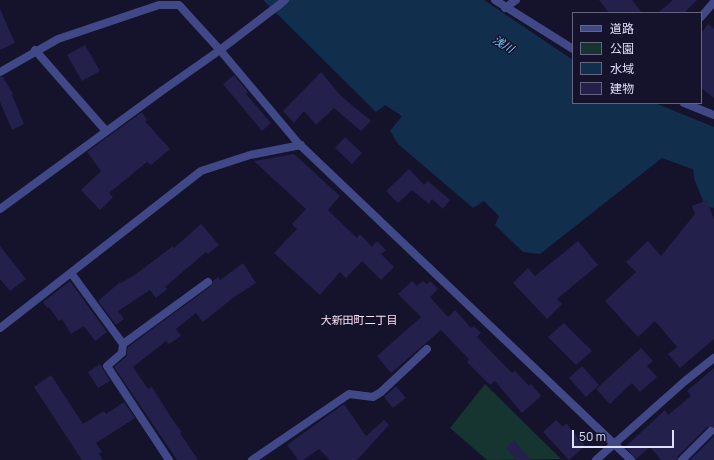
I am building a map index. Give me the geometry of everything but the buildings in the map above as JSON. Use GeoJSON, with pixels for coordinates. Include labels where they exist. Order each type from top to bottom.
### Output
{"type":"FeatureCollection","features":[{"type":"Feature","properties":{"kind":"street"},"geometry":{"type":"LineString","coordinates":[[495,0],[505,8],[572,48]]}},
{"type":"Feature","properties":{"kind":"street"},"geometry":{"type":"LineString","coordinates":[[505,8],[516,0]]}},
{"type":"Feature","properties":{"kind":"street"},"geometry":{"type":"LineString","coordinates":[[702,16],[714,2]]}},
{"type":"Feature","properties":{"kind":"street"},"geometry":{"type":"LineString","coordinates":[[0,72],[35,50],[58,39],[158,3],[179,5],[220,50],[301,145],[631,460]]}},
{"type":"Feature","properties":{"kind":"street"},"geometry":{"type":"LineString","coordinates":[[0,209],[220,50],[282,3]]}},
{"type":"Feature","properties":{"kind":"street"},"geometry":{"type":"LineString","coordinates":[[35,50],[106,131]]}},
{"type":"Feature","properties":{"kind":"street"},"geometry":{"type":"LineString","coordinates":[[686,104],[714,115]]}},
{"type":"Feature","properties":{"kind":"street"},"geometry":{"type":"LineString","coordinates":[[0,328],[201,171],[250,155],[301,145]]}},
{"type":"Feature","properties":{"kind":"street"},"geometry":{"type":"LineString","coordinates":[[71,273],[123,344],[122,353],[107,366],[169,460]]}},
{"type":"Feature","properties":{"kind":"street"},"geometry":{"type":"LineString","coordinates":[[123,344],[208,282]]}},
{"type":"Feature","properties":{"kind":"street"},"geometry":{"type":"LineString","coordinates":[[252,460],[349,394],[373,396],[381,392],[427,349]]}},
{"type":"Feature","properties":{"kind":"street"},"geometry":{"type":"LineString","coordinates":[[596,460],[685,380],[714,358]]}},
{"type":"Feature","properties":{"kind":"street"},"geometry":{"type":"LineString","coordinates":[[682,460],[711,431]]}},
{"type":"Feature","properties":{"kind":"green space"},"geometry":{"type":"Polygon","coordinates":[[[485,384],[561,459],[487,460],[450,428],[485,384]]]}},
{"type":"Feature","properties":{"kind":"water","name":"浅川"},"geometry":{"type":"Polygon","coordinates":[[[263,0],[484,0],[572,59],[572,104],[657,104],[714,127],[714,177],[662,158],[540,254],[523,252],[495,225],[499,216],[484,201],[473,208],[398,144],[390,131],[402,116],[385,105],[376,112],[263,0]]]}},
{"type":"Feature","properties":{"kind":"waterway"},"geometry":{"type":"LineString","coordinates":[[703,142],[706,176],[714,196]]}},
{"type":"Feature","properties":{"kind":"district","name":"大新田町二丁目"},"geometry":{"type":"Point","coordinates":[359,321]}}]}
